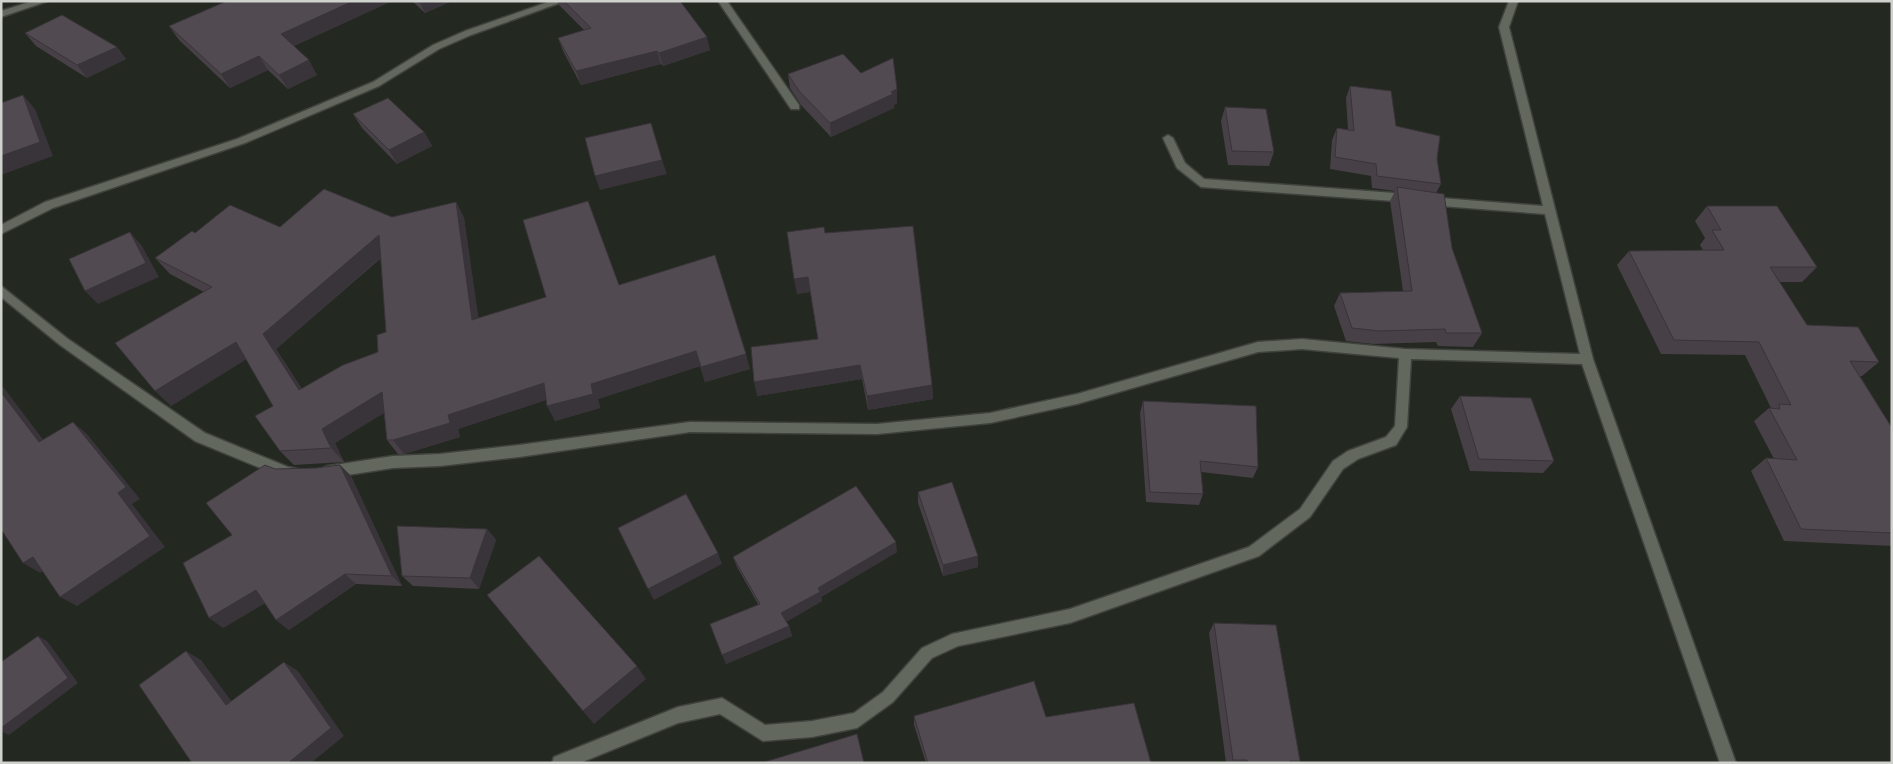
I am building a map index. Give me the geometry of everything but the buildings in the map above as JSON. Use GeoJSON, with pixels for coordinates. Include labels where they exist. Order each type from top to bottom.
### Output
{"type":"FeatureCollection","features":[{"type":"Feature","properties":{"kind":"street"},"geometry":{"type":"LineString","coordinates":[[1,14],[44,1]]}},
{"type":"Feature","properties":{"kind":"street"},"geometry":{"type":"LineString","coordinates":[[1,230],[49,205],[241,141],[376,84],[436,47],[468,33],[561,1]]}},
{"type":"Feature","properties":{"kind":"street"},"geometry":{"type":"LineString","coordinates":[[722,1],[795,107]]}},
{"type":"Feature","properties":{"kind":"street"},"geometry":{"type":"LineString","coordinates":[[1514,1],[1504,27],[1587,359],[1728,763]]}},
{"type":"Feature","properties":{"kind":"street"},"geometry":{"type":"LineString","coordinates":[[1168,138],[1181,165],[1201,184],[1390,195],[1433,202],[1550,210]]}},
{"type":"Feature","properties":{"kind":"street"},"geometry":{"type":"LineString","coordinates":[[1,290],[64,342],[200,436],[287,473],[312,473],[393,462],[440,460],[519,452],[690,427],[877,429],[990,418],[1077,399],[1258,347],[1302,344],[1405,354],[1587,359]]}},
{"type":"Feature","properties":{"kind":"street"},"geometry":{"type":"LineString","coordinates":[[560,763],[678,715],[722,706],[763,733],[812,729],[857,720],[888,698],[927,653],[957,639],[1070,616],[1254,552],[1305,513],[1338,465],[1353,455],[1391,441],[1401,427],[1405,354]]}}]}
